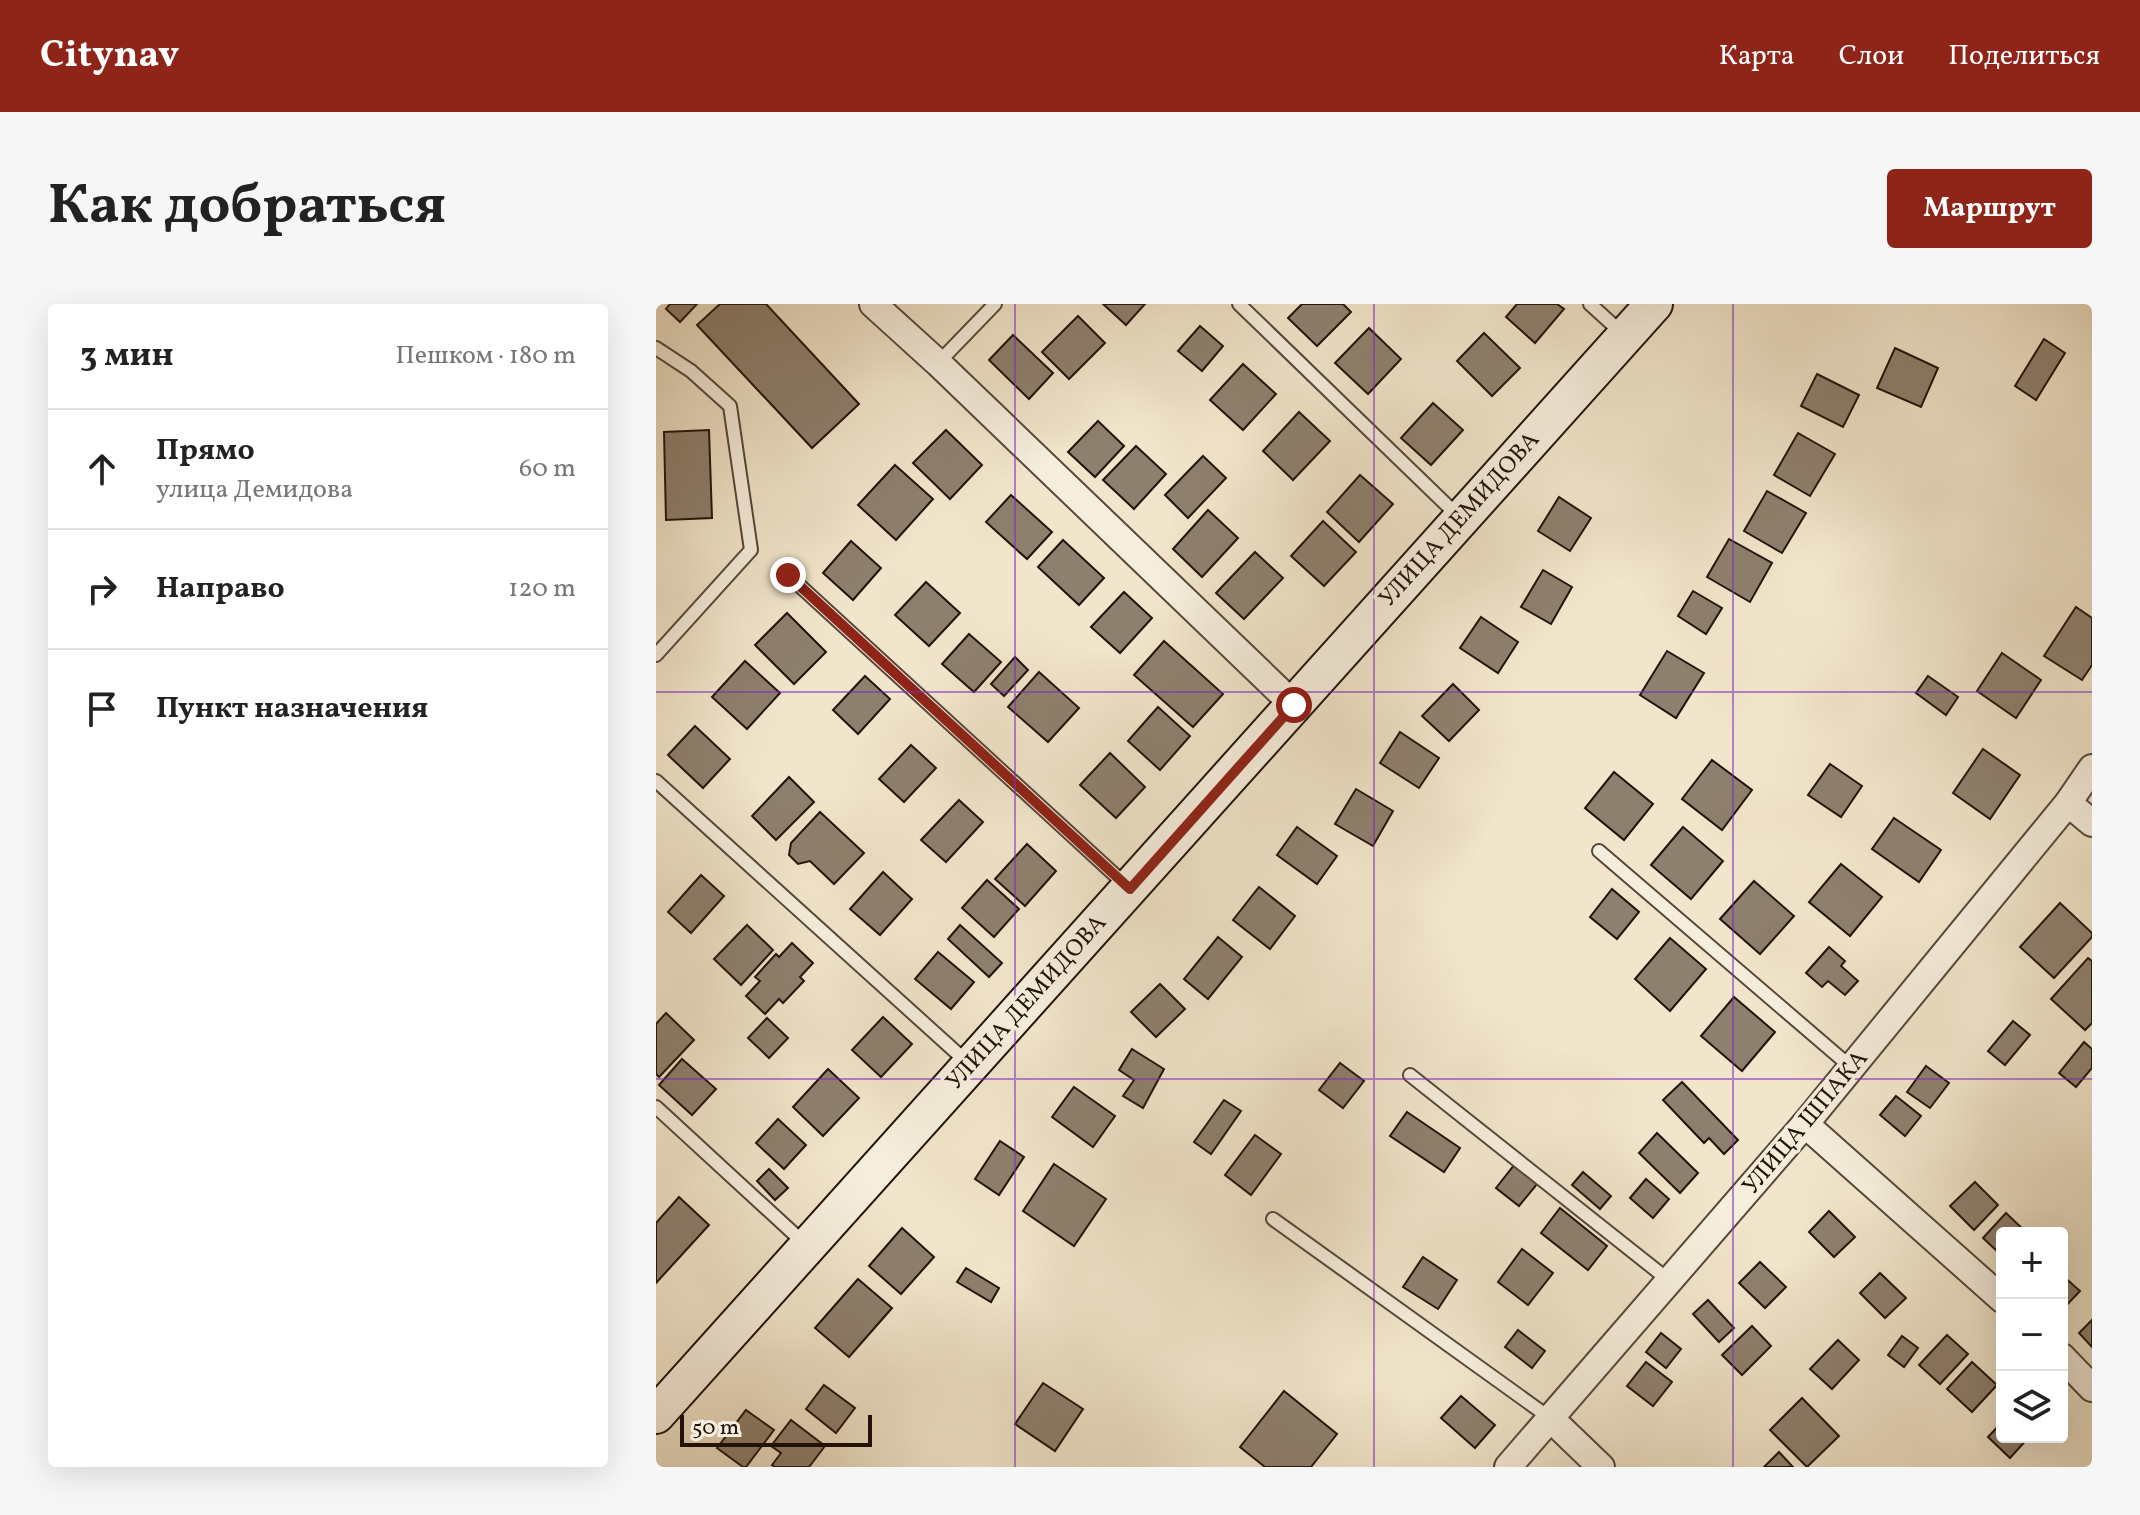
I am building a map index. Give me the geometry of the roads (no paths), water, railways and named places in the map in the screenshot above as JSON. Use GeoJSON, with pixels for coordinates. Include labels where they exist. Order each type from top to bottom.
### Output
{"type":"FeatureCollection","features":[{"type":"Feature","properties":{"kind":"street"},"geometry":{"type":"LineString","coordinates":[[873,304],[1294,705]]}},
{"type":"Feature","properties":{"kind":"street","name":"УЛИЦА ДЕМИДОВА"},"geometry":{"type":"LineString","coordinates":[[656,1415],[1654,304]]}},
{"type":"Feature","properties":{"kind":"street","name":"УЛИЦА ШПАКА"},"geometry":{"type":"LineString","coordinates":[[1508,1467],[1671,1282],[1852,1068],[2068,803],[2092,768]]}},
{"type":"Feature","properties":{"kind":"street"},"geometry":{"type":"LineString","coordinates":[[2068,803],[2092,823]]}},
{"type":"Feature","properties":{"kind":"street"},"geometry":{"type":"LineString","coordinates":[[1805,1124],[1996,1294]]}},
{"type":"Feature","properties":{"kind":"street"},"geometry":{"type":"LineString","coordinates":[[2068,1363],[2092,1388]]}},
{"type":"Feature","properties":{"kind":"street"},"geometry":{"type":"LineString","coordinates":[[1550,1418],[1601,1467]]}},
{"type":"Feature","properties":{"kind":"lane"},"geometry":{"type":"LineString","coordinates":[[938,363],[995,304]]}},
{"type":"Feature","properties":{"kind":"lane"},"geometry":{"type":"LineString","coordinates":[[1239,304],[1460,519]]}},
{"type":"Feature","properties":{"kind":"lane"},"geometry":{"type":"LineString","coordinates":[[1590,304],[1625,336]]}},
{"type":"Feature","properties":{"kind":"lane"},"geometry":{"type":"LineString","coordinates":[[656,348],[691,371],[730,406],[751,550],[656,655]]}},
{"type":"Feature","properties":{"kind":"lane"},"geometry":{"type":"LineString","coordinates":[[788,575],[1130,889]]}},
{"type":"Feature","properties":{"kind":"lane"},"geometry":{"type":"LineString","coordinates":[[656,781],[970,1065]]}},
{"type":"Feature","properties":{"kind":"lane"},"geometry":{"type":"LineString","coordinates":[[1599,851],[1852,1068]]}},
{"type":"Feature","properties":{"kind":"lane"},"geometry":{"type":"LineString","coordinates":[[1410,1075],[1671,1282]]}},
{"type":"Feature","properties":{"kind":"lane"},"geometry":{"type":"LineString","coordinates":[[656,1107],[807,1246]]}},
{"type":"Feature","properties":{"kind":"lane"},"geometry":{"type":"LineString","coordinates":[[1273,1219],[1550,1418]]}}]}
